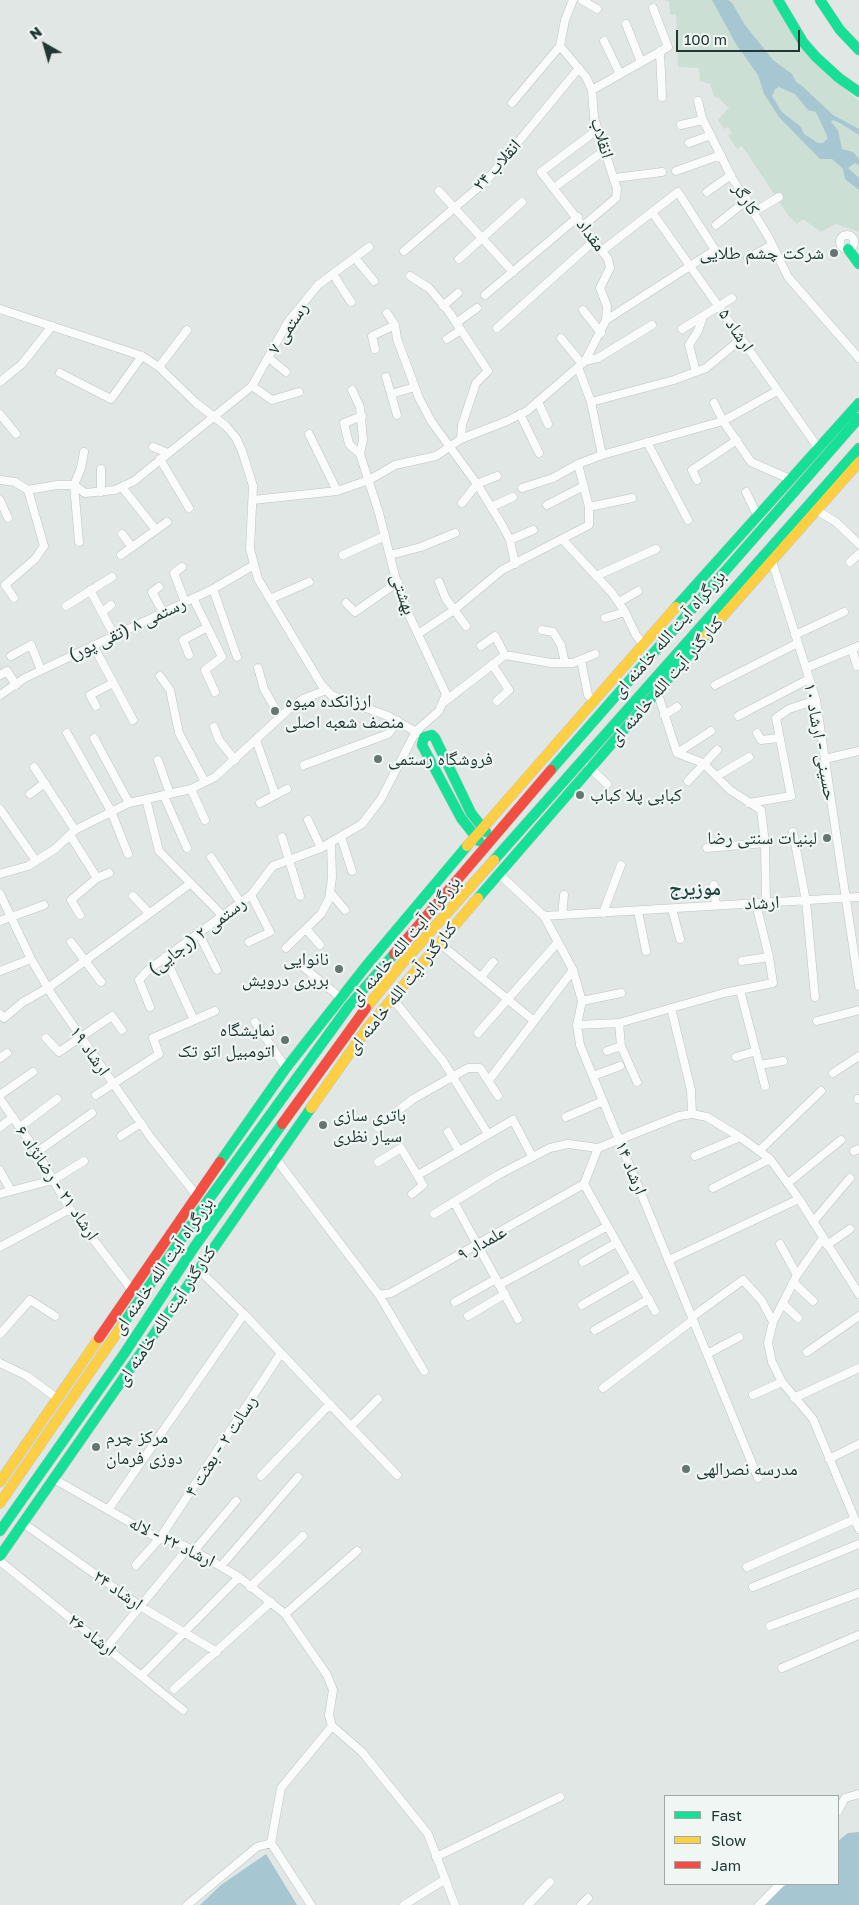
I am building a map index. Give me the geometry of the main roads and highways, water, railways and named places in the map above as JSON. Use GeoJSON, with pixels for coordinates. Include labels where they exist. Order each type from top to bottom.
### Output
{"type":"FeatureCollection","features":[{"type":"Feature","properties":{"kind":"main road"},"geometry":{"type":"LineString","coordinates":[[778,0],[803,42],[816,57],[839,78],[859,92]]}},
{"type":"Feature","properties":{"kind":"main road"},"geometry":{"type":"LineString","coordinates":[[820,0],[840,30],[859,50]]}},
{"type":"Feature","properties":{"kind":"main road"},"geometry":{"type":"LineString","coordinates":[[849,249],[859,264]]}},
{"type":"Feature","properties":{"kind":"main road"},"geometry":{"type":"LineString","coordinates":[[0,1482],[224,1156],[314,1031],[366,966],[498,810],[790,480],[819,449],[840,433],[859,403]]}},
{"type":"Feature","properties":{"kind":"main road","name":"بزرگراه آیت الله خامنه ای"},"geometry":{"type":"LineString","coordinates":[[0,1503],[274,1107],[376,973],[700,599],[840,433],[859,418]]}},
{"type":"Feature","properties":{"kind":"main road","name":"بزرگراه آیت الله خامنه ای"},"geometry":{"type":"LineString","coordinates":[[0,1531],[209,1226],[357,1020],[399,966],[562,780],[841,475],[859,448]]}},
{"type":"Feature","properties":{"kind":"main road","name":"کنارگذر آیت الله خامنه ای"},"geometry":{"type":"LineString","coordinates":[[0,1556],[222,1234],[368,1027],[438,942],[657,691],[750,576],[772,561],[816,510],[841,475],[859,462]]}},
{"type":"Feature","properties":{"kind":"main road"},"geometry":{"type":"LineString","coordinates":[[683,600],[700,599]]}},
{"type":"Feature","properties":{"kind":"main road"},"geometry":{"type":"LineString","coordinates":[[484,848],[464,822],[422,745],[420,734],[432,735],[435,738],[473,816],[492,839]]}},
{"type":"Feature","properties":{"kind":"main road"},"geometry":{"type":"LineString","coordinates":[[559,741],[569,749]]}},
{"type":"Feature","properties":{"kind":"main road"},"geometry":{"type":"LineString","coordinates":[[562,780],[572,787]]}},
{"type":"Feature","properties":{"kind":"main road"},"geometry":{"type":"LineString","coordinates":[[464,822],[473,816],[486,818],[498,810]]}},
{"type":"Feature","properties":{"kind":"main road"},"geometry":{"type":"LineString","coordinates":[[460,856],[466,836],[464,822]]}},
{"type":"Feature","properties":{"kind":"main road"},"geometry":{"type":"LineString","coordinates":[[413,951],[424,960]]}},
{"type":"Feature","properties":{"kind":"main road"},"geometry":{"type":"LineString","coordinates":[[366,966],[376,973]]}},
{"type":"Feature","properties":{"kind":"main road"},"geometry":{"type":"LineString","coordinates":[[399,966],[410,976]]}},
{"type":"Feature","properties":{"kind":"main road"},"geometry":{"type":"LineString","coordinates":[[357,1020],[368,1027]]}},
{"type":"Feature","properties":{"kind":"main road"},"geometry":{"type":"LineString","coordinates":[[314,1031],[325,1038]]}},
{"type":"Feature","properties":{"kind":"main road"},"geometry":{"type":"LineString","coordinates":[[263,1101],[274,1107]]}},
{"type":"Feature","properties":{"kind":"main road"},"geometry":{"type":"LineString","coordinates":[[224,1156],[234,1165]]}},
{"type":"Feature","properties":{"kind":"main road"},"geometry":{"type":"LineString","coordinates":[[209,1226],[222,1234]]}},
{"type":"Feature","properties":{"kind":"main road"},"geometry":{"type":"LineString","coordinates":[[132,1290],[140,1299]]}},
{"type":"Feature","properties":{"kind":"main road"},"geometry":{"type":"LineString","coordinates":[[113,1368],[125,1376]]}},
{"type":"Feature","properties":{"kind":"main road"},"geometry":{"type":"LineString","coordinates":[[29,1441],[38,1447]]}},
{"type":"Feature","properties":{"kind":"main road"},"geometry":{"type":"LineString","coordinates":[[35,1480],[48,1488]]}},
{"type":"Feature","properties":{"kind":"water"},"geometry":{"type":"Polygon","coordinates":[[[712,0],[728,0],[732,3],[745,25],[773,60],[792,74],[796,82],[833,115],[859,129],[859,135],[840,123],[833,120],[831,122],[838,130],[842,149],[853,152],[859,159],[859,165],[855,163],[848,168],[859,178],[859,190],[845,179],[843,169],[832,159],[820,159],[779,117],[764,94],[758,75],[736,44],[712,0]],[[779,87],[775,89],[772,96],[782,112],[801,127],[804,134],[818,143],[823,143],[828,138],[816,112],[808,110],[795,94],[779,87]]]}},
{"type":"Feature","properties":{"kind":"water"},"geometry":{"type":"Polygon","coordinates":[[[859,1832],[859,1905],[761,1905],[786,1885],[839,1885],[839,1840],[848,1833],[859,1832]]]}},
{"type":"Feature","properties":{"kind":"water"},"geometry":{"type":"Polygon","coordinates":[[[266,1854],[297,1905],[200,1905],[221,1885],[266,1854]]]}},
{"type":"Feature","properties":{"kind":"place","name":"شرکت چشم طلایی"},"geometry":{"type":"Point","coordinates":[834,253]}},
{"type":"Feature","properties":{"kind":"place","name":"ارزانکده میوه منصف شعبه اصلی"},"geometry":{"type":"Point","coordinates":[275,711]}},
{"type":"Feature","properties":{"kind":"place","name":"فروشگاه رستمی"},"geometry":{"type":"Point","coordinates":[378,759]}},
{"type":"Feature","properties":{"kind":"place","name":"کبابی پلا کباب"},"geometry":{"type":"Point","coordinates":[580,795]}},
{"type":"Feature","properties":{"kind":"place","name":"لبنیات سنتی رضا"},"geometry":{"type":"Point","coordinates":[827,838]}},
{"type":"Feature","properties":{"kind":"place","name":"نانوایی بربری درویش"},"geometry":{"type":"Point","coordinates":[339,969]}},
{"type":"Feature","properties":{"kind":"place","name":"نمایشگاه اتومبیل اتو تک"},"geometry":{"type":"Point","coordinates":[285,1040]}},
{"type":"Feature","properties":{"kind":"place","name":"باتری سازی سیار نظری"},"geometry":{"type":"Point","coordinates":[323,1125]}},
{"type":"Feature","properties":{"kind":"place","name":"مرکز چرم دوزی فرمان"},"geometry":{"type":"Point","coordinates":[96,1447]}},
{"type":"Feature","properties":{"kind":"place","name":"مدرسه نصرالهی"},"geometry":{"type":"Point","coordinates":[686,1469]}},
{"type":"Feature","properties":{"kind":"district","name":"موزیرج"},"geometry":{"type":"Point","coordinates":[695,889]}}]}
